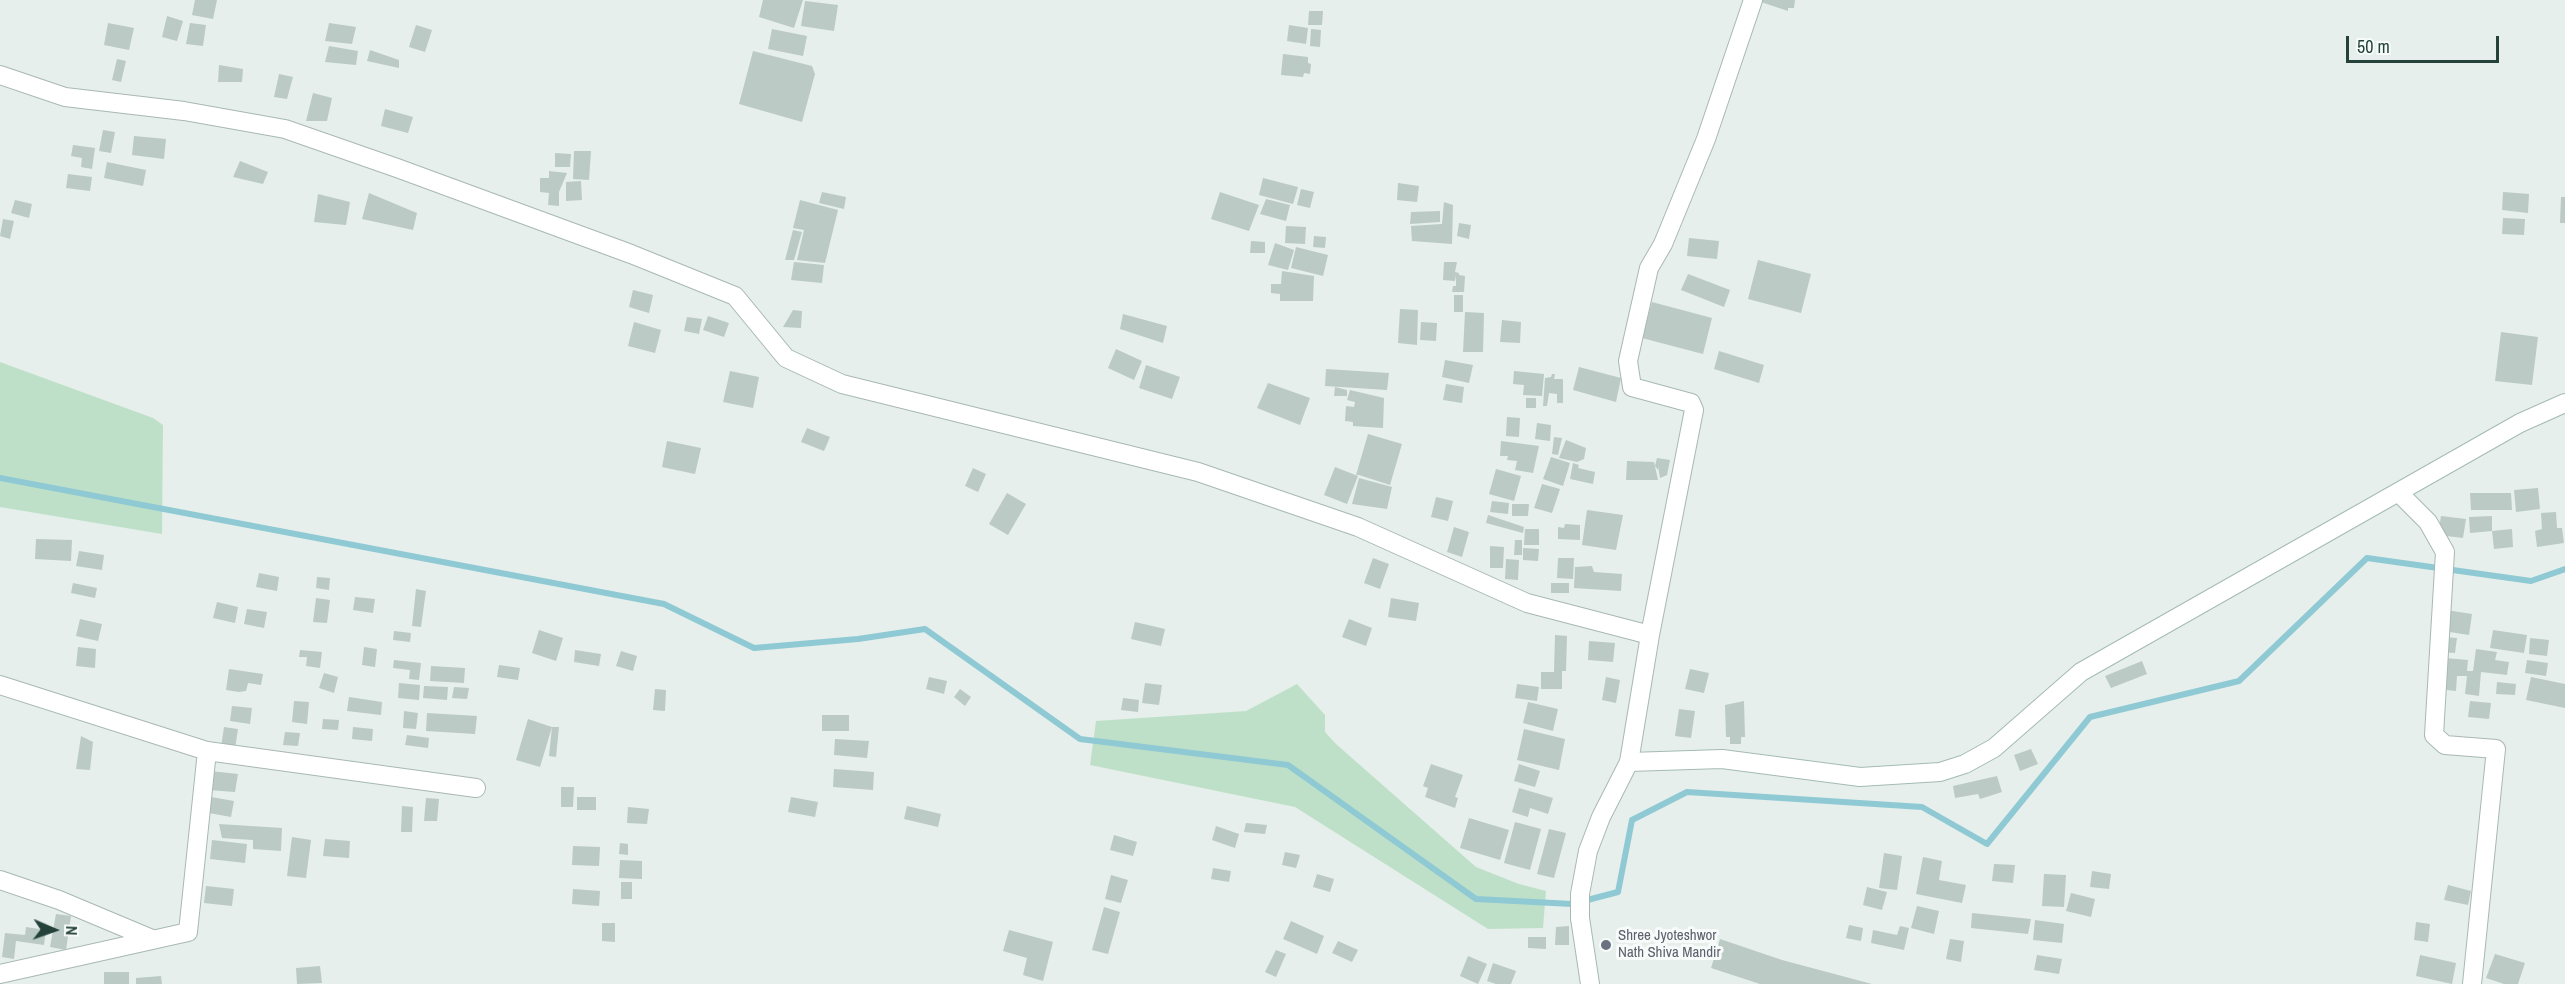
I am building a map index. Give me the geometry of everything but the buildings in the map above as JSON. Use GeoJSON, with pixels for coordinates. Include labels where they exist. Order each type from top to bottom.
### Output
{"type":"FeatureCollection","features":[{"type":"Feature","properties":{"kind":"street"},"geometry":{"type":"LineString","coordinates":[[1590,984],[1580,918],[1580,894],[1588,851],[1601,817],[1629,762],[1650,635],[1695,410],[1691,403],[1632,387],[1628,361],[1649,267],[1663,244],[1706,139],[1753,0]]}},
{"type":"Feature","properties":{"kind":"street"},"geometry":{"type":"LineString","coordinates":[[0,75],[65,97],[184,111],[285,129],[620,250],[735,296],[786,358],[842,384],[1197,472],[1358,527],[1527,603],[1650,635]]}},
{"type":"Feature","properties":{"kind":"street"},"geometry":{"type":"LineString","coordinates":[[1629,762],[1722,759],[1860,777],[1940,772],[1965,764],[1994,748],[2080,672],[2520,423],[2565,403]]}},
{"type":"Feature","properties":{"kind":"street"},"geometry":{"type":"LineString","coordinates":[[2399,493],[2428,522],[2445,552],[2444,594],[2433,730],[2437,738],[2445,745],[2496,749],[2472,984]]}},
{"type":"Feature","properties":{"kind":"street"},"geometry":{"type":"LineString","coordinates":[[0,685],[207,752],[476,788]]}},
{"type":"Feature","properties":{"kind":"street"},"geometry":{"type":"LineString","coordinates":[[0,974],[188,932],[207,752]]}},
{"type":"Feature","properties":{"kind":"street"},"geometry":{"type":"LineString","coordinates":[[0,880],[59,900],[152,939]]}},
{"type":"Feature","properties":{"kind":"green space"},"geometry":{"type":"Polygon","coordinates":[[[0,362],[153,418],[163,425],[162,534],[0,507],[0,362]]]}},
{"type":"Feature","properties":{"kind":"green space"},"geometry":{"type":"Polygon","coordinates":[[[1297,684],[1325,715],[1325,732],[1336,744],[1476,867],[1519,884],[1546,891],[1543,928],[1488,929],[1295,807],[1090,765],[1096,721],[1246,711],[1297,684]]]}},
{"type":"Feature","properties":{"kind":"waterway"},"geometry":{"type":"LineString","coordinates":[[0,478],[664,604],[754,648],[858,639],[925,629],[1080,739],[1288,765],[1476,899],[1572,904],[1618,892],[1632,820],[1687,792],[1922,807],[1987,844],[2090,717],[2239,681],[2367,558],[2531,581],[2565,569]]}},
{"type":"Feature","properties":{"kind":"place","name":"Shree Jyoteshwor Nath Shiva Mandir"},"geometry":{"type":"Point","coordinates":[1606,945]}}]}
